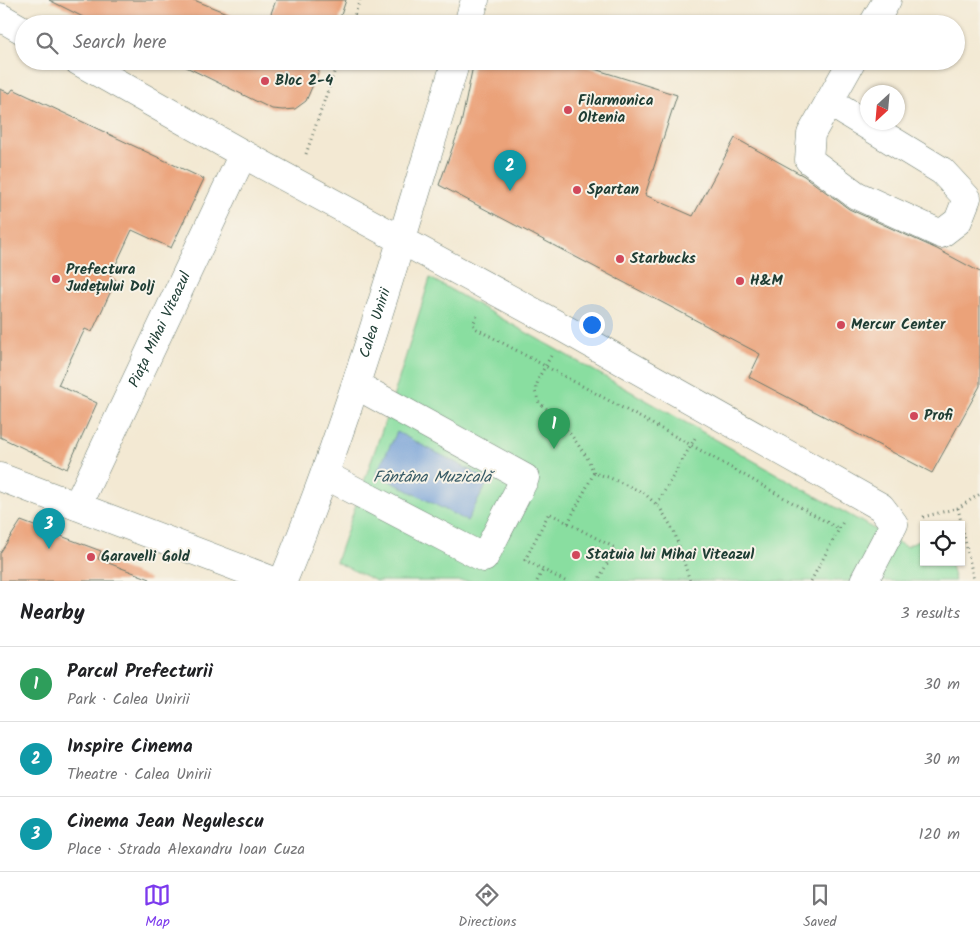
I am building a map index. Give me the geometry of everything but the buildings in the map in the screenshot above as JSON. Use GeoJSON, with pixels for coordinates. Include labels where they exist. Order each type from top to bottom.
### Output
{"type":"FeatureCollection","features":[{"type":"Feature","properties":{"kind":"street"},"geometry":{"type":"LineString","coordinates":[[471,15],[475,0]]}},
{"type":"Feature","properties":{"kind":"street"},"geometry":{"type":"LineString","coordinates":[[0,17],[15,26]]}},
{"type":"Feature","properties":{"kind":"street"},"geometry":{"type":"LineString","coordinates":[[94,70],[243,154],[565,329],[880,507],[894,524],[864,581]]}},
{"type":"Feature","properties":{"kind":"street","name":"Calea Unirii"},"geometry":{"type":"LineString","coordinates":[[283,581],[325,475],[356,385],[453,70]]}},
{"type":"Feature","properties":{"kind":"street"},"geometry":{"type":"LineString","coordinates":[[829,102],[942,171],[968,198],[958,221],[941,234],[856,195],[809,160],[811,134],[847,70]]}},
{"type":"Feature","properties":{"kind":"street","name":"Piața Mihai Viteazul"},"geometry":{"type":"LineString","coordinates":[[77,506],[243,154]]}},
{"type":"Feature","properties":{"kind":"street"},"geometry":{"type":"LineString","coordinates":[[325,475],[484,558],[525,478],[356,385]]}},
{"type":"Feature","properties":{"kind":"street"},"geometry":{"type":"LineString","coordinates":[[0,476],[274,581]]}},
{"type":"Feature","properties":{"kind":"path"},"geometry":{"type":"LineString","coordinates":[[354,15],[360,0]]}},
{"type":"Feature","properties":{"kind":"path"},"geometry":{"type":"LineString","coordinates":[[296,183],[335,70]]}},
{"type":"Feature","properties":{"kind":"path"},"geometry":{"type":"LineString","coordinates":[[490,288],[473,324],[475,328],[839,529]]}},
{"type":"Feature","properties":{"kind":"path"},"geometry":{"type":"LineString","coordinates":[[565,329],[545,366],[535,390],[540,403],[554,414],[572,436],[588,459],[594,473]]}},
{"type":"Feature","properties":{"kind":"path"},"geometry":{"type":"LineString","coordinates":[[657,504],[711,411]]}},
{"type":"Feature","properties":{"kind":"path"},"geometry":{"type":"LineString","coordinates":[[594,473],[644,493],[657,504],[674,531],[690,581]]}},
{"type":"Feature","properties":{"kind":"path"},"geometry":{"type":"LineString","coordinates":[[568,523],[594,473]]}},
{"type":"Feature","properties":{"kind":"path"},"geometry":{"type":"LineString","coordinates":[[811,581],[858,494]]}},
{"type":"Feature","properties":{"kind":"path"},"geometry":{"type":"LineString","coordinates":[[894,524],[958,508],[980,494]]}},
{"type":"Feature","properties":{"kind":"path"},"geometry":{"type":"LineString","coordinates":[[958,508],[974,581]]}},
{"type":"Feature","properties":{"kind":"path"},"geometry":{"type":"LineString","coordinates":[[565,581],[525,560],[549,513],[615,548],[598,581]]}},
{"type":"Feature","properties":{"kind":"path"},"geometry":{"type":"LineString","coordinates":[[537,581],[543,570]]}},
{"type":"Feature","properties":{"kind":"green space"},"geometry":{"type":"Polygon","coordinates":[[[430,278],[906,547],[920,540],[920,566],[951,566],[955,581],[376,581],[336,562],[391,404],[430,278]]]}},
{"type":"Feature","properties":{"kind":"water","name":"Fântâna Muzicală"},"geometry":{"type":"Polygon","coordinates":[[[397,432],[489,480],[467,521],[376,474],[397,432]]]}},
{"type":"Feature","properties":{"kind":"place","name":"Bloc 2-4"},"geometry":{"type":"Point","coordinates":[265,81]}},
{"type":"Feature","properties":{"kind":"place","name":"Filarmonica Oltenia"},"geometry":{"type":"Point","coordinates":[568,110]}},
{"type":"Feature","properties":{"kind":"place","name":"Spartan"},"geometry":{"type":"Point","coordinates":[577,190]}},
{"type":"Feature","properties":{"kind":"place","name":"Inspire Cinema"},"geometry":{"type":"Point","coordinates":[510,191]}},
{"type":"Feature","properties":{"kind":"place","name":"Starbucks"},"geometry":{"type":"Point","coordinates":[620,259]}},
{"type":"Feature","properties":{"kind":"place","name":"Prefectura Județului Dolj"},"geometry":{"type":"Point","coordinates":[56,279]}},
{"type":"Feature","properties":{"kind":"place","name":"H&M"},"geometry":{"type":"Point","coordinates":[740,281]}},
{"type":"Feature","properties":{"kind":"place","name":"Mercur Center"},"geometry":{"type":"Point","coordinates":[841,325]}},
{"type":"Feature","properties":{"kind":"place","name":"Profi"},"geometry":{"type":"Point","coordinates":[914,416]}},
{"type":"Feature","properties":{"kind":"place","name":"Parcul Prefecturii"},"geometry":{"type":"Point","coordinates":[554,449]}},
{"type":"Feature","properties":{"kind":"place","name":"Cinema Jean Negulescu"},"geometry":{"type":"Point","coordinates":[49,549]}},
{"type":"Feature","properties":{"kind":"place","name":"Statuia lui Mihai Viteazul"},"geometry":{"type":"Point","coordinates":[576,555]}},
{"type":"Feature","properties":{"kind":"place","name":"Garavelli Gold"},"geometry":{"type":"Point","coordinates":[91,557]}}]}
